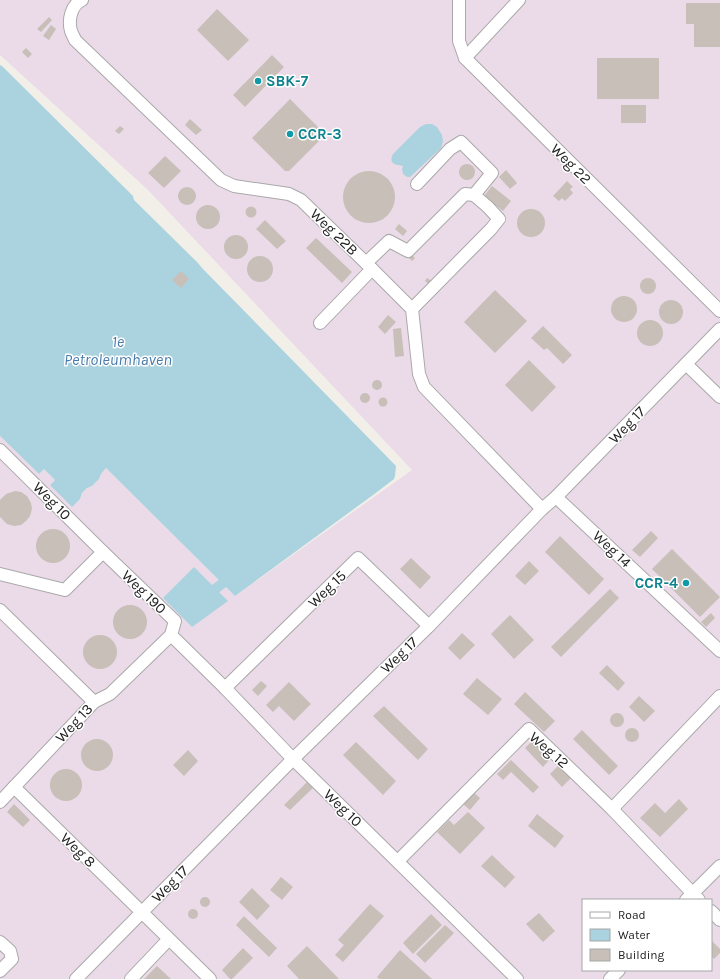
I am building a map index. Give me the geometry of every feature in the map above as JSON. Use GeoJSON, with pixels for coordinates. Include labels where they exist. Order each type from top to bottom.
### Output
{"type":"FeatureCollection","features":[{"type":"Feature","properties":{"kind":"lane","name":"Weg 22B"},"geometry":{"type":"LineString","coordinates":[[82,0],[79,1],[70,14],[71,32],[75,40],[221,180],[234,186],[289,194],[301,200],[412,310]]}},
{"type":"Feature","properties":{"kind":"lane","name":"Weg 22"},"geometry":{"type":"LineString","coordinates":[[459,0],[459,41],[465,58],[720,311]]}},
{"type":"Feature","properties":{"kind":"lane"},"geometry":{"type":"LineString","coordinates":[[465,58],[519,0]]}},
{"type":"Feature","properties":{"kind":"lane"},"geometry":{"type":"LineString","coordinates":[[417,184],[450,149],[461,142],[492,173],[474,195]]}},
{"type":"Feature","properties":{"kind":"lane"},"geometry":{"type":"LineString","coordinates":[[320,323],[389,241],[408,251],[464,194],[474,195],[499,219],[412,310],[419,374],[424,386],[542,510]]}},
{"type":"Feature","properties":{"kind":"lane","name":"Weg 17"},"geometry":{"type":"LineString","coordinates":[[76,979],[293,759],[429,626],[720,330]]}},
{"type":"Feature","properties":{"kind":"lane"},"geometry":{"type":"LineString","coordinates":[[686,364],[720,397]]}},
{"type":"Feature","properties":{"kind":"lane","name":"Weg 10"},"geometry":{"type":"LineString","coordinates":[[0,450],[103,552]]}},
{"type":"Feature","properties":{"kind":"lane","name":"Weg 14"},"geometry":{"type":"LineString","coordinates":[[556,497],[720,651]]}},
{"type":"Feature","properties":{"kind":"lane"},"geometry":{"type":"LineString","coordinates":[[0,574],[66,590],[103,552]]}},
{"type":"Feature","properties":{"kind":"lane","name":"Weg 190"},"geometry":{"type":"LineString","coordinates":[[103,552],[175,621],[171,636]]}},
{"type":"Feature","properties":{"kind":"lane","name":"Weg 15"},"geometry":{"type":"LineString","coordinates":[[225,688],[358,558],[429,626]]}},
{"type":"Feature","properties":{"kind":"lane"},"geometry":{"type":"LineString","coordinates":[[0,610],[94,702]]}},
{"type":"Feature","properties":{"kind":"lane","name":"Weg 10"},"geometry":{"type":"LineString","coordinates":[[171,636],[225,688],[293,759],[517,979]]}},
{"type":"Feature","properties":{"kind":"lane","name":"Weg 13"},"geometry":{"type":"LineString","coordinates":[[0,802],[94,702],[110,694],[171,636]]}},
{"type":"Feature","properties":{"kind":"lane"},"geometry":{"type":"LineString","coordinates":[[612,809],[720,696]]}},
{"type":"Feature","properties":{"kind":"lane","name":"Weg 12"},"geometry":{"type":"LineString","coordinates":[[398,861],[529,729],[612,809],[693,898]]}},
{"type":"Feature","properties":{"kind":"lane","name":"Weg 8"},"geometry":{"type":"LineString","coordinates":[[14,787],[210,979]]}},
{"type":"Feature","properties":{"kind":"lane"},"geometry":{"type":"LineString","coordinates":[[693,898],[720,866]]}},
{"type":"Feature","properties":{"kind":"lane"},"geometry":{"type":"LineString","coordinates":[[712,912],[720,920]]}},
{"type":"Feature","properties":{"kind":"lane"},"geometry":{"type":"LineString","coordinates":[[131,979],[169,939]]}},
{"type":"Feature","properties":{"kind":"lane"},"geometry":{"type":"LineString","coordinates":[[0,942],[10,951],[12,959],[0,971]]}},
{"type":"Feature","properties":{"kind":"lane"},"geometry":{"type":"LineString","coordinates":[[610,979],[618,971]]}},
{"type":"Feature","properties":{"kind":"shaded area"},"geometry":{"type":"Polygon","coordinates":[[[0,0],[720,0],[720,979],[0,979],[0,436],[39,474],[44,469],[55,480],[50,485],[80,499],[82,493],[99,479],[106,468],[235,596],[412,470],[148,190],[0,55],[0,0]]]}},
{"type":"Feature","properties":{"kind":"water","name":"1e Petroleumhaven"},"geometry":{"type":"Polygon","coordinates":[[[0,65],[133,196],[134,200],[197,262],[396,466],[394,479],[235,596],[106,468],[99,479],[82,493],[80,499],[72,507],[50,485],[55,480],[44,469],[39,474],[0,436],[0,65]]]}},
{"type":"Feature","properties":{"kind":"water"},"geometry":{"type":"Polygon","coordinates":[[[426,124],[432,124],[437,127],[442,135],[443,141],[441,148],[410,177],[407,177],[403,174],[403,166],[392,162],[391,160],[393,154],[420,127],[426,124]]]}},
{"type":"Feature","properties":{"kind":"water"},"geometry":{"type":"Polygon","coordinates":[[[194,567],[228,601],[192,627],[163,598],[194,567]]]}},
{"type":"Feature","properties":{"kind":"building"},"geometry":{"type":"Polygon","coordinates":[[[686,3],[720,3],[720,47],[694,47],[694,24],[686,24],[686,3]]]}},
{"type":"Feature","properties":{"kind":"building"},"geometry":{"type":"Polygon","coordinates":[[[217,9],[249,40],[228,61],[197,30],[217,9]]]}},
{"type":"Feature","properties":{"kind":"building"},"geometry":{"type":"Polygon","coordinates":[[[49,17],[52,20],[41,32],[37,29],[49,17]]]}},
{"type":"Feature","properties":{"kind":"building"},"geometry":{"type":"Polygon","coordinates":[[[51,25],[56,29],[49,40],[43,36],[51,25]]]}},
{"type":"Feature","properties":{"kind":"building"},"geometry":{"type":"Polygon","coordinates":[[[26,48],[32,54],[28,58],[22,52],[26,48]]]}},
{"type":"Feature","properties":{"kind":"building","name":"SBK-7"},"geometry":{"type":"Polygon","coordinates":[[[272,55],[284,67],[245,107],[233,95],[272,55]]]}},
{"type":"Feature","properties":{"kind":"building"},"geometry":{"type":"Polygon","coordinates":[[[597,58],[659,58],[659,99],[597,99],[597,58]]]}},
{"type":"Feature","properties":{"kind":"building","name":"CCR-3"},"geometry":{"type":"Polygon","coordinates":[[[290,99],[324,133],[324,136],[289,171],[285,171],[252,138],[290,99]]]}},
{"type":"Feature","properties":{"kind":"building"},"geometry":{"type":"Polygon","coordinates":[[[621,105],[646,105],[646,123],[621,123],[621,105]]]}},
{"type":"Feature","properties":{"kind":"building"},"geometry":{"type":"Polygon","coordinates":[[[190,119],[202,130],[196,135],[185,125],[190,119]]]}},
{"type":"Feature","properties":{"kind":"building"},"geometry":{"type":"Polygon","coordinates":[[[120,126],[124,129],[119,134],[115,131],[120,126]]]}},
{"type":"Feature","properties":{"kind":"building"},"geometry":{"type":"Polygon","coordinates":[[[165,156],[181,171],[164,188],[148,173],[165,156]]]}},
{"type":"Feature","properties":{"kind":"building"},"geometry":{"type":"Polygon","coordinates":[[[467,164],[473,166],[475,172],[473,178],[467,180],[461,178],[459,172],[461,166],[467,164]]]}},
{"type":"Feature","properties":{"kind":"building"},"geometry":{"type":"Polygon","coordinates":[[[506,170],[517,183],[510,189],[499,177],[506,170]]]}},
{"type":"Feature","properties":{"kind":"building"},"geometry":{"type":"Polygon","coordinates":[[[369,171],[379,173],[387,179],[393,187],[395,197],[393,207],[387,215],[379,221],[369,223],[359,221],[351,215],[345,207],[343,197],[345,187],[351,179],[359,173],[369,171]]]}},
{"type":"Feature","properties":{"kind":"building"},"geometry":{"type":"Polygon","coordinates":[[[567,181],[573,187],[570,189],[573,193],[565,201],[562,198],[559,201],[553,196],[567,181]]]}},
{"type":"Feature","properties":{"kind":"building"},"geometry":{"type":"Polygon","coordinates":[[[492,186],[511,201],[503,211],[484,196],[492,186]]]}},
{"type":"Feature","properties":{"kind":"building"},"geometry":{"type":"Polygon","coordinates":[[[187,187],[191,188],[195,192],[195,200],[191,204],[187,205],[183,204],[179,200],[178,196],[179,192],[183,188],[187,187]]]}},
{"type":"Feature","properties":{"kind":"building"},"geometry":{"type":"Polygon","coordinates":[[[208,205],[217,208],[220,217],[217,226],[208,229],[199,226],[196,217],[199,208],[208,205]]]}},
{"type":"Feature","properties":{"kind":"building"},"geometry":{"type":"Polygon","coordinates":[[[249,207],[253,207],[255,208],[255,216],[249,217],[246,214],[246,210],[249,207]]]}},
{"type":"Feature","properties":{"kind":"building"},"geometry":{"type":"Polygon","coordinates":[[[531,209],[541,213],[545,223],[541,233],[531,237],[521,233],[517,223],[521,213],[531,209]]]}},
{"type":"Feature","properties":{"kind":"building"},"geometry":{"type":"Polygon","coordinates":[[[265,220],[286,241],[277,249],[256,229],[265,220]]]}},
{"type":"Feature","properties":{"kind":"building"},"geometry":{"type":"Polygon","coordinates":[[[399,224],[407,231],[403,236],[395,229],[399,224]]]}},
{"type":"Feature","properties":{"kind":"building"},"geometry":{"type":"Polygon","coordinates":[[[231,235],[241,235],[248,242],[248,252],[241,259],[231,259],[224,252],[224,242],[231,235]]]}},
{"type":"Feature","properties":{"kind":"building"},"geometry":{"type":"Polygon","coordinates":[[[316,238],[352,272],[342,283],[306,248],[316,238]]]}},
{"type":"Feature","properties":{"kind":"building"},"geometry":{"type":"Polygon","coordinates":[[[412,255],[415,258],[412,261],[409,258],[412,255]]]}},
{"type":"Feature","properties":{"kind":"building"},"geometry":{"type":"Polygon","coordinates":[[[260,256],[269,260],[273,269],[269,278],[260,282],[251,278],[247,269],[251,260],[260,256]]]}},
{"type":"Feature","properties":{"kind":"building"},"geometry":{"type":"Polygon","coordinates":[[[181,271],[189,279],[181,288],[172,280],[181,271]]]}},
{"type":"Feature","properties":{"kind":"building"},"geometry":{"type":"Polygon","coordinates":[[[427,278],[432,281],[429,284],[425,281],[427,278]]]}},
{"type":"Feature","properties":{"kind":"building"},"geometry":{"type":"Polygon","coordinates":[[[648,278],[654,280],[656,286],[654,292],[648,294],[642,292],[640,286],[642,280],[648,278]]]}},
{"type":"Feature","properties":{"kind":"building"},"geometry":{"type":"Polygon","coordinates":[[[495,290],[527,321],[495,353],[464,322],[495,290]]]}},
{"type":"Feature","properties":{"kind":"building"},"geometry":{"type":"Polygon","coordinates":[[[624,296],[633,300],[637,309],[633,318],[624,322],[615,318],[611,309],[615,300],[624,296]]]}},
{"type":"Feature","properties":{"kind":"building"},"geometry":{"type":"Polygon","coordinates":[[[671,300],[676,301],[682,307],[682,317],[676,323],[671,324],[666,323],[660,317],[659,312],[660,307],[666,301],[671,300]]]}},
{"type":"Feature","properties":{"kind":"building"},"geometry":{"type":"Polygon","coordinates":[[[388,315],[396,322],[385,334],[378,327],[388,315]]]}},
{"type":"Feature","properties":{"kind":"building"},"geometry":{"type":"Polygon","coordinates":[[[650,320],[659,324],[663,333],[659,342],[650,346],[641,342],[637,333],[641,324],[650,320]]]}},
{"type":"Feature","properties":{"kind":"building"},"geometry":{"type":"Polygon","coordinates":[[[543,326],[572,355],[563,364],[547,348],[544,350],[531,338],[543,326]]]}},
{"type":"Feature","properties":{"kind":"building"},"geometry":{"type":"Polygon","coordinates":[[[401,328],[404,356],[395,357],[393,329],[401,328]]]}},
{"type":"Feature","properties":{"kind":"building"},"geometry":{"type":"Polygon","coordinates":[[[529,360],[556,387],[532,412],[505,385],[529,360]]]}},
{"type":"Feature","properties":{"kind":"building"},"geometry":{"type":"Polygon","coordinates":[[[375,380],[379,380],[382,385],[379,390],[375,390],[372,387],[372,383],[375,380]]]}},
{"type":"Feature","properties":{"kind":"building"},"geometry":{"type":"Polygon","coordinates":[[[363,393],[367,393],[369,394],[369,402],[363,403],[360,400],[360,396],[363,393]]]}},
{"type":"Feature","properties":{"kind":"building"},"geometry":{"type":"Polygon","coordinates":[[[383,397],[388,402],[383,407],[378,402],[383,397]]]}},
{"type":"Feature","properties":{"kind":"building"},"geometry":{"type":"Polygon","coordinates":[[[15,491],[21,492],[27,496],[31,503],[32,509],[30,516],[26,521],[21,525],[14,526],[7,524],[0,517],[0,500],[6,494],[15,491]]]}},
{"type":"Feature","properties":{"kind":"building"},"geometry":{"type":"Polygon","coordinates":[[[50,529],[56,529],[60,530],[67,536],[70,546],[69,553],[63,560],[56,563],[50,563],[46,562],[39,556],[36,549],[36,543],[37,539],[43,532],[50,529]]]}},
{"type":"Feature","properties":{"kind":"building"},"geometry":{"type":"Polygon","coordinates":[[[651,531],[658,538],[640,557],[632,550],[651,531]]]}},
{"type":"Feature","properties":{"kind":"building"},"geometry":{"type":"Polygon","coordinates":[[[560,536],[604,579],[589,595],[545,552],[560,536]]]}},
{"type":"Feature","properties":{"kind":"building","name":"CCR-4"},"geometry":{"type":"Polygon","coordinates":[[[672,549],[720,597],[700,617],[652,569],[672,549]]]}},
{"type":"Feature","properties":{"kind":"building"},"geometry":{"type":"Polygon","coordinates":[[[411,558],[431,577],[420,589],[400,569],[411,558]]]}},
{"type":"Feature","properties":{"kind":"building"},"geometry":{"type":"Polygon","coordinates":[[[529,561],[539,571],[525,585],[515,576],[529,561]]]}},
{"type":"Feature","properties":{"kind":"building"},"geometry":{"type":"Polygon","coordinates":[[[610,589],[619,598],[561,657],[551,647],[610,589]]]}},
{"type":"Feature","properties":{"kind":"building"},"geometry":{"type":"Polygon","coordinates":[[[133,605],[140,607],[145,612],[147,622],[145,632],[140,637],[127,639],[120,637],[115,632],[113,619],[115,612],[120,607],[133,605]]]}},
{"type":"Feature","properties":{"kind":"building"},"geometry":{"type":"Polygon","coordinates":[[[711,613],[715,618],[706,627],[701,622],[711,613]]]}},
{"type":"Feature","properties":{"kind":"building"},"geometry":{"type":"Polygon","coordinates":[[[510,615],[534,640],[514,659],[491,634],[510,615]]]}},
{"type":"Feature","properties":{"kind":"building"},"geometry":{"type":"Polygon","coordinates":[[[462,633],[475,645],[460,660],[448,648],[462,633]]]}},
{"type":"Feature","properties":{"kind":"building"},"geometry":{"type":"Polygon","coordinates":[[[97,635],[103,635],[112,640],[116,646],[116,658],[112,664],[103,669],[97,669],[88,664],[83,655],[83,649],[88,640],[97,635]]]}},
{"type":"Feature","properties":{"kind":"building"},"geometry":{"type":"Polygon","coordinates":[[[607,665],[625,683],[618,691],[599,673],[607,665]]]}},
{"type":"Feature","properties":{"kind":"building"},"geometry":{"type":"Polygon","coordinates":[[[477,678],[502,699],[488,715],[463,694],[477,678]]]}},
{"type":"Feature","properties":{"kind":"building"},"geometry":{"type":"Polygon","coordinates":[[[261,681],[267,686],[258,696],[252,690],[261,681]]]}},
{"type":"Feature","properties":{"kind":"building"},"geometry":{"type":"Polygon","coordinates":[[[289,682],[311,704],[294,721],[279,706],[273,712],[266,705],[289,682]]]}},
{"type":"Feature","properties":{"kind":"building"},"geometry":{"type":"Polygon","coordinates":[[[525,692],[555,721],[544,732],[514,704],[525,692]]]}},
{"type":"Feature","properties":{"kind":"building"},"geometry":{"type":"Polygon","coordinates":[[[639,696],[655,711],[644,722],[629,707],[639,696]]]}},
{"type":"Feature","properties":{"kind":"building"},"geometry":{"type":"Polygon","coordinates":[[[384,706],[428,749],[418,760],[373,716],[384,706]]]}},
{"type":"Feature","properties":{"kind":"building"},"geometry":{"type":"Polygon","coordinates":[[[614,713],[620,713],[624,717],[624,723],[620,727],[614,727],[610,723],[610,717],[614,713]]]}},
{"type":"Feature","properties":{"kind":"building"},"geometry":{"type":"Polygon","coordinates":[[[632,728],[637,730],[639,735],[637,740],[632,742],[627,740],[625,735],[627,730],[632,728]]]}},
{"type":"Feature","properties":{"kind":"building"},"geometry":{"type":"Polygon","coordinates":[[[582,730],[618,766],[609,775],[573,739],[582,730]]]}},
{"type":"Feature","properties":{"kind":"building"},"geometry":{"type":"Polygon","coordinates":[[[94,739],[100,739],[110,746],[113,755],[112,761],[106,768],[100,771],[94,771],[84,764],[81,758],[81,752],[88,742],[94,739]]]}},
{"type":"Feature","properties":{"kind":"building"},"geometry":{"type":"Polygon","coordinates":[[[532,741],[551,758],[543,767],[525,748],[532,741]]]}},
{"type":"Feature","properties":{"kind":"building"},"geometry":{"type":"Polygon","coordinates":[[[356,742],[396,781],[383,795],[343,755],[356,742]]]}},
{"type":"Feature","properties":{"kind":"building"},"geometry":{"type":"Polygon","coordinates":[[[188,750],[198,761],[184,776],[173,765],[188,750]]]}},
{"type":"Feature","properties":{"kind":"building"},"geometry":{"type":"Polygon","coordinates":[[[511,760],[539,787],[533,793],[511,772],[503,780],[497,774],[511,760]]]}},
{"type":"Feature","properties":{"kind":"building"},"geometry":{"type":"Polygon","coordinates":[[[559,765],[571,778],[562,787],[550,774],[559,765]]]}},
{"type":"Feature","properties":{"kind":"building"},"geometry":{"type":"Polygon","coordinates":[[[69,769],[75,771],[80,776],[82,785],[80,794],[75,799],[63,801],[57,799],[52,794],[50,782],[52,776],[57,771],[69,769]]]}},
{"type":"Feature","properties":{"kind":"building"},"geometry":{"type":"Polygon","coordinates":[[[307,782],[313,788],[290,810],[284,805],[307,782]]]}},
{"type":"Feature","properties":{"kind":"building"},"geometry":{"type":"Polygon","coordinates":[[[473,792],[480,798],[470,810],[463,804],[473,792]]]}},
{"type":"Feature","properties":{"kind":"building"},"geometry":{"type":"Polygon","coordinates":[[[679,799],[688,809],[660,837],[640,818],[655,803],[665,813],[679,799]]]}},
{"type":"Feature","properties":{"kind":"building"},"geometry":{"type":"Polygon","coordinates":[[[14,804],[30,820],[23,827],[7,812],[14,804]]]}},
{"type":"Feature","properties":{"kind":"building"},"geometry":{"type":"Polygon","coordinates":[[[468,812],[485,828],[460,854],[437,832],[449,820],[454,825],[468,812]]]}},
{"type":"Feature","properties":{"kind":"building"},"geometry":{"type":"Polygon","coordinates":[[[537,814],[564,836],[555,848],[528,826],[537,814]]]}},
{"type":"Feature","properties":{"kind":"building"},"geometry":{"type":"Polygon","coordinates":[[[492,855],[515,877],[505,888],[481,866],[492,855]]]}},
{"type":"Feature","properties":{"kind":"building"},"geometry":{"type":"Polygon","coordinates":[[[281,877],[293,887],[282,900],[270,890],[281,877]]]}},
{"type":"Feature","properties":{"kind":"building"},"geometry":{"type":"Polygon","coordinates":[[[252,888],[270,906],[257,920],[239,902],[252,888]]]}},
{"type":"Feature","properties":{"kind":"building"},"geometry":{"type":"Polygon","coordinates":[[[203,897],[207,897],[209,898],[209,906],[203,907],[200,904],[200,900],[203,897]]]}},
{"type":"Feature","properties":{"kind":"building"},"geometry":{"type":"Polygon","coordinates":[[[370,904],[384,916],[343,962],[335,955],[344,945],[338,940],[370,904]]]}},
{"type":"Feature","properties":{"kind":"building"},"geometry":{"type":"Polygon","coordinates":[[[191,909],[195,909],[197,910],[197,918],[191,919],[188,916],[188,912],[191,909]]]}},
{"type":"Feature","properties":{"kind":"building"},"geometry":{"type":"Polygon","coordinates":[[[539,913],[555,931],[543,942],[526,924],[539,913]]]}},
{"type":"Feature","properties":{"kind":"building"},"geometry":{"type":"Polygon","coordinates":[[[431,914],[442,925],[413,954],[403,943],[431,914]]]}},
{"type":"Feature","properties":{"kind":"building"},"geometry":{"type":"Polygon","coordinates":[[[244,916],[277,948],[269,957],[236,925],[244,916]]]}},
{"type":"Feature","properties":{"kind":"building"},"geometry":{"type":"Polygon","coordinates":[[[445,925],[454,933],[425,963],[416,954],[445,925]]]}},
{"type":"Feature","properties":{"kind":"building"},"geometry":{"type":"Polygon","coordinates":[[[712,941],[720,949],[720,953],[714,959],[712,957],[712,941]]]}},
{"type":"Feature","properties":{"kind":"building"},"geometry":{"type":"Polygon","coordinates":[[[307,946],[339,979],[299,979],[287,966],[307,946]]]}},
{"type":"Feature","properties":{"kind":"building"},"geometry":{"type":"Polygon","coordinates":[[[243,948],[253,958],[232,979],[230,979],[222,970],[243,948]]]}},
{"type":"Feature","properties":{"kind":"building"},"geometry":{"type":"Polygon","coordinates":[[[400,950],[432,979],[379,979],[377,977],[400,950]]]}},
{"type":"Feature","properties":{"kind":"building"},"geometry":{"type":"Polygon","coordinates":[[[157,966],[171,979],[144,979],[157,966]]]}},
{"type":"Feature","properties":{"kind":"waterway"},"geometry":{"type":"LineString","coordinates":[[205,597],[228,579],[227,574]]}},
{"type":"Feature","properties":{"kind":"place","name":"SBK-7"},"geometry":{"type":"Point","coordinates":[258,81]}},
{"type":"Feature","properties":{"kind":"place","name":"CCR-3"},"geometry":{"type":"Point","coordinates":[290,134]}},
{"type":"Feature","properties":{"kind":"place","name":"CCR-4"},"geometry":{"type":"Point","coordinates":[686,583]}}]}
